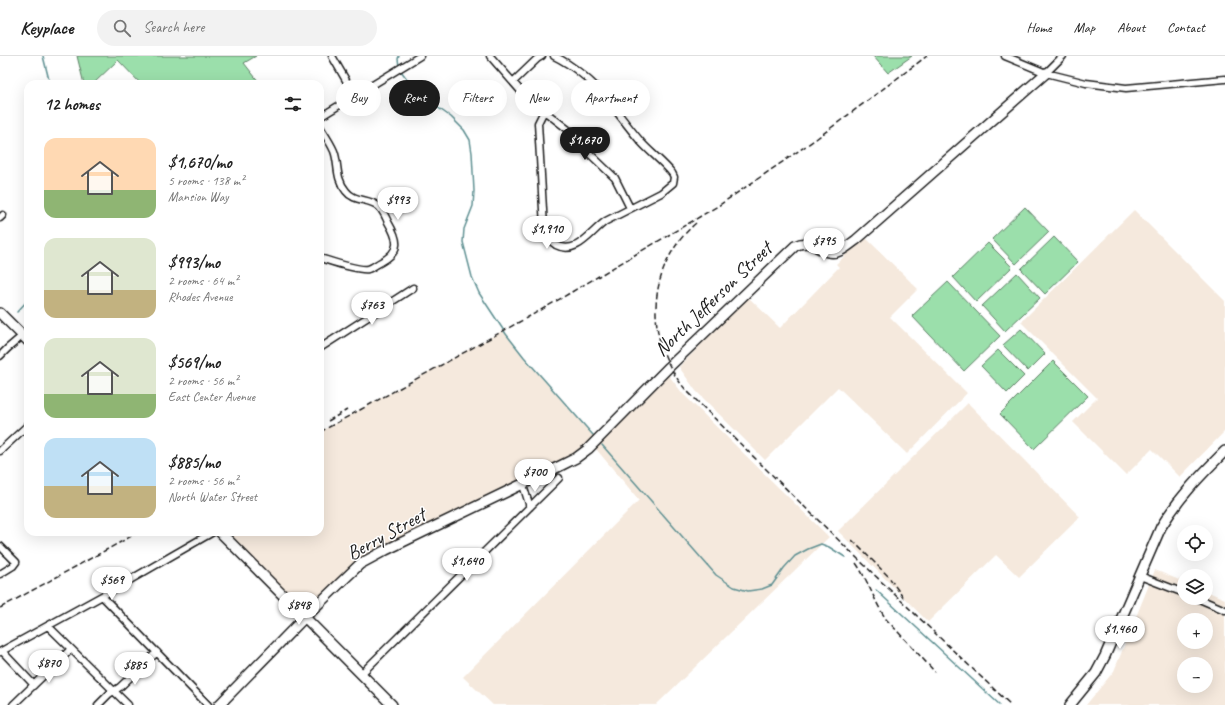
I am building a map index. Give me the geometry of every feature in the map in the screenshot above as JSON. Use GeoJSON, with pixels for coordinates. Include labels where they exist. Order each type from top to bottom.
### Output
{"type":"FeatureCollection","features":[{"type":"Feature","properties":{"kind":"street"},"geometry":{"type":"LineString","coordinates":[[332,56],[346,80]]}},
{"type":"Feature","properties":{"kind":"street"},"geometry":{"type":"LineString","coordinates":[[381,80],[420,56]]}},
{"type":"Feature","properties":{"kind":"street"},"geometry":{"type":"LineString","coordinates":[[490,56],[515,84]]}},
{"type":"Feature","properties":{"kind":"street"},"geometry":{"type":"LineString","coordinates":[[513,82],[542,56]]}},
{"type":"Feature","properties":{"kind":"street"},"geometry":{"type":"LineString","coordinates":[[542,116],[538,123],[538,129],[544,227],[548,238],[558,245],[563,247],[580,244],[598,226],[661,193],[671,186],[674,181],[672,173],[642,142],[606,98],[564,61],[554,56]]}},
{"type":"Feature","properties":{"kind":"street"},"geometry":{"type":"LineString","coordinates":[[1004,56],[1046,73],[1086,83],[1126,88],[1225,79]]}},
{"type":"Feature","properties":{"kind":"street"},"geometry":{"type":"LineString","coordinates":[[1046,73],[1063,56]]}},
{"type":"Feature","properties":{"kind":"street","name":"North Jefferson Street"},"geometry":{"type":"LineString","coordinates":[[600,437],[669,367],[795,246],[804,242],[830,252],[837,252],[843,249],[856,240],[1046,73]]}},
{"type":"Feature","properties":{"kind":"street"},"geometry":{"type":"LineString","coordinates":[[324,115],[336,107]]}},
{"type":"Feature","properties":{"kind":"street"},"geometry":{"type":"LineString","coordinates":[[550,116],[579,138],[589,153],[610,172],[619,184],[630,208]]}},
{"type":"Feature","properties":{"kind":"street"},"geometry":{"type":"LineString","coordinates":[[324,134],[334,150],[338,177],[345,191],[354,198],[367,200],[377,205],[381,209],[395,234],[396,239],[395,250],[392,254],[388,258],[368,269],[324,259]]}},
{"type":"Feature","properties":{"kind":"street"},"geometry":{"type":"LineString","coordinates":[[324,345],[413,288]]}},
{"type":"Feature","properties":{"kind":"street"},"geometry":{"type":"LineString","coordinates":[[0,313],[24,334]]}},
{"type":"Feature","properties":{"kind":"street"},"geometry":{"type":"LineString","coordinates":[[0,356],[24,338]]}},
{"type":"Feature","properties":{"kind":"street"},"geometry":{"type":"LineString","coordinates":[[1,448],[24,428]]}},
{"type":"Feature","properties":{"kind":"street","name":"Berry Street"},"geometry":{"type":"LineString","coordinates":[[219,705],[305,617],[360,564],[576,458],[600,437]]}},
{"type":"Feature","properties":{"kind":"street"},"geometry":{"type":"LineString","coordinates":[[1070,705],[1096,673],[1105,656],[1161,527],[1171,510],[1196,480],[1225,451]]}},
{"type":"Feature","properties":{"kind":"street"},"geometry":{"type":"LineString","coordinates":[[362,674],[559,478]]}},
{"type":"Feature","properties":{"kind":"street"},"geometry":{"type":"LineString","coordinates":[[523,485],[530,507]]}},
{"type":"Feature","properties":{"kind":"street"},"geometry":{"type":"LineString","coordinates":[[34,685],[1,652],[206,536]]}},
{"type":"Feature","properties":{"kind":"street"},"geometry":{"type":"LineString","coordinates":[[224,536],[392,705]]}},
{"type":"Feature","properties":{"kind":"street"},"geometry":{"type":"LineString","coordinates":[[0,546],[16,562],[13,566],[0,574]]}},
{"type":"Feature","properties":{"kind":"street"},"geometry":{"type":"LineString","coordinates":[[1140,576],[1177,590]]}},
{"type":"Feature","properties":{"kind":"street"},"geometry":{"type":"LineString","coordinates":[[102,596],[208,705]]}},
{"type":"Feature","properties":{"kind":"street"},"geometry":{"type":"LineString","coordinates":[[1213,605],[1225,610]]}},
{"type":"Feature","properties":{"kind":"street"},"geometry":{"type":"LineString","coordinates":[[48,626],[128,705]]}},
{"type":"Feature","properties":{"kind":"street"},"geometry":{"type":"LineString","coordinates":[[13,705],[71,649]]}},
{"type":"Feature","properties":{"kind":"street"},"geometry":{"type":"LineString","coordinates":[[98,705],[109,694],[120,687],[157,652]]}},
{"type":"Feature","properties":{"kind":"shaded area"},"geometry":{"type":"Polygon","coordinates":[[[1134,210],[1225,301],[1225,431],[1180,477],[1152,449],[1126,475],[1073,422],[1097,398],[1021,322],[1134,210]]]}},
{"type":"Feature","properties":{"kind":"shaded area"},"geometry":{"type":"Polygon","coordinates":[[[865,237],[918,289],[890,317],[967,393],[907,454],[838,387],[765,460],[696,391],[679,367],[748,297],[780,328],[839,267],[836,264],[865,237]]]}},
{"type":"Feature","properties":{"kind":"shaded area"},"geometry":{"type":"Polygon","coordinates":[[[504,330],[524,357],[597,440],[588,449],[360,564],[305,617],[224,536],[324,536],[324,430],[504,330]]]}},
{"type":"Feature","properties":{"kind":"shaded area"},"geometry":{"type":"Polygon","coordinates":[[[667,373],[683,394],[829,537],[656,705],[493,705],[463,677],[639,500],[596,449],[667,373]]]}},
{"type":"Feature","properties":{"kind":"shaded area"},"geometry":{"type":"Polygon","coordinates":[[[968,403],[1080,517],[1019,577],[996,555],[928,622],[838,531],[968,403]]]}},
{"type":"Feature","properties":{"kind":"shaded area"},"geometry":{"type":"Polygon","coordinates":[[[1155,570],[1177,579],[1177,605],[1213,605],[1213,594],[1225,599],[1225,705],[1086,705],[1114,671],[1155,570]]]}},
{"type":"Feature","properties":{"kind":"green space"},"geometry":{"type":"Polygon","coordinates":[[[77,56],[256,56],[244,63],[257,80],[137,80],[118,60],[97,80],[83,80],[77,56]]]}},
{"type":"Feature","properties":{"kind":"green space"},"geometry":{"type":"Polygon","coordinates":[[[873,56],[912,56],[888,73],[873,56]]]}},
{"type":"Feature","properties":{"kind":"green space"},"geometry":{"type":"Polygon","coordinates":[[[1025,207],[1049,232],[1016,264],[992,239],[1025,207]]]}},
{"type":"Feature","properties":{"kind":"green space"},"geometry":{"type":"Polygon","coordinates":[[[1054,237],[1078,262],[1045,294],[1021,269],[1054,237]]]}},
{"type":"Feature","properties":{"kind":"green space"},"geometry":{"type":"Polygon","coordinates":[[[988,243],[1012,267],[976,302],[953,277],[988,243]]]}},
{"type":"Feature","properties":{"kind":"green space"},"geometry":{"type":"Polygon","coordinates":[[[1017,273],[1040,298],[1005,331],[982,306],[1017,273]]]}},
{"type":"Feature","properties":{"kind":"green space"},"geometry":{"type":"Polygon","coordinates":[[[948,282],[1000,336],[964,371],[912,316],[948,282]]]}},
{"type":"Feature","properties":{"kind":"green space"},"geometry":{"type":"Polygon","coordinates":[[[1021,329],[1045,354],[1028,371],[1003,345],[1021,329]]]}},
{"type":"Feature","properties":{"kind":"green space"},"geometry":{"type":"Polygon","coordinates":[[[998,350],[1024,376],[1007,393],[981,366],[998,350]]]}},
{"type":"Feature","properties":{"kind":"green space"},"geometry":{"type":"Polygon","coordinates":[[[1053,361],[1088,396],[1034,449],[1000,414],[1053,361]]]}},
{"type":"Feature","properties":{"kind":"waterway"},"geometry":{"type":"LineString","coordinates":[[43,56],[49,80]]}},
{"type":"Feature","properties":{"kind":"waterway"},"geometry":{"type":"LineString","coordinates":[[399,56],[399,66]]}},
{"type":"Feature","properties":{"kind":"waterway"},"geometry":{"type":"LineString","coordinates":[[401,71],[423,100],[437,107],[451,117],[464,130],[470,140],[474,191],[473,206],[464,229],[463,242],[472,277],[479,293],[506,334],[524,357],[593,435]]}},
{"type":"Feature","properties":{"kind":"waterway"},"geometry":{"type":"LineString","coordinates":[[17,312],[24,304]]}},
{"type":"Feature","properties":{"kind":"waterway"},"geometry":{"type":"LineString","coordinates":[[602,445],[716,575],[734,587],[748,591],[762,589],[772,585],[795,556],[821,544],[845,557]]}},
{"type":"Feature","properties":{"kind":"waterway"},"geometry":{"type":"LineString","coordinates":[[876,590],[1000,705]]}},
{"type":"Feature","properties":{"kind":"railway"},"geometry":{"type":"LineString","coordinates":[[324,430],[541,310],[718,206],[816,139],[927,56]]}},
{"type":"Feature","properties":{"kind":"railway"},"geometry":{"type":"LineString","coordinates":[[696,223],[679,241],[667,261],[660,282],[656,304],[657,327],[662,349],[672,370],[686,390],[726,430],[888,588],[1011,705]]}},
{"type":"Feature","properties":{"kind":"railway"},"geometry":{"type":"LineString","coordinates":[[328,421],[347,410]]}},
{"type":"Feature","properties":{"kind":"railway"},"geometry":{"type":"LineString","coordinates":[[0,608],[132,536]]}},
{"type":"Feature","properties":{"kind":"railway"},"geometry":{"type":"LineString","coordinates":[[852,540],[889,577],[904,599]]}},
{"type":"Feature","properties":{"kind":"railway"},"geometry":{"type":"LineString","coordinates":[[856,563],[886,619],[935,672]]}}]}
